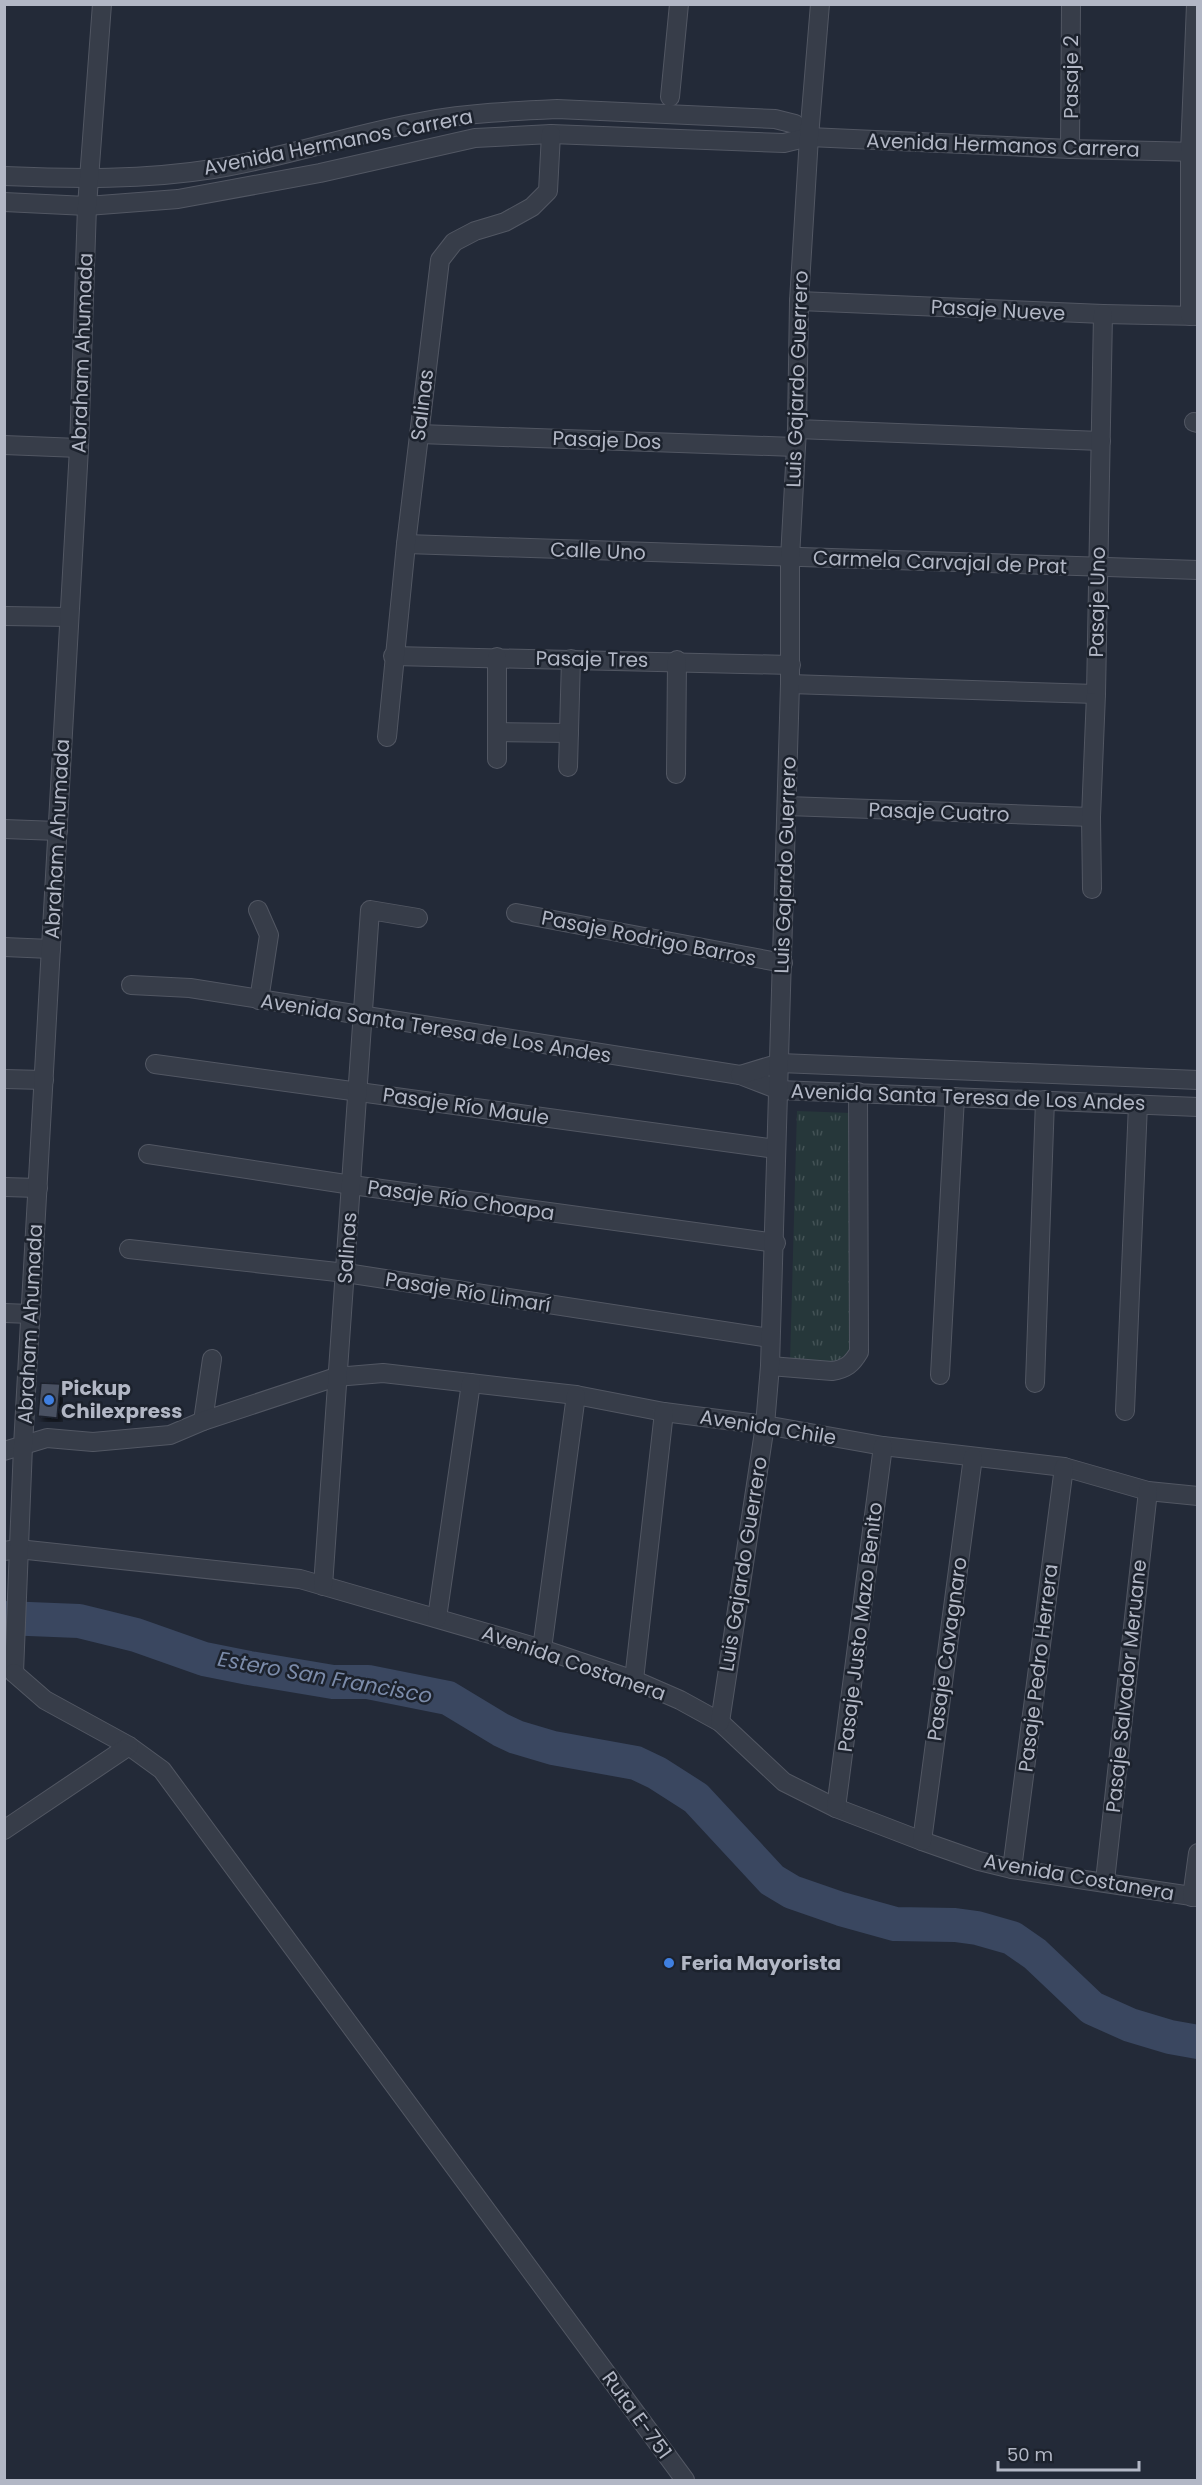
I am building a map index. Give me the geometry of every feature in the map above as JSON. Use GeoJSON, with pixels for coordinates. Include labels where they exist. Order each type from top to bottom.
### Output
{"type":"FeatureCollection","features":[{"type":"Feature","properties":{"kind":"street","name":"Abraham Ahumada"},"geometry":{"type":"LineString","coordinates":[[9,1673],[15,1651],[16,1584],[11,1550],[23,1446],[31,1314],[79,448],[87,206],[102,4]]}},
{"type":"Feature","properties":{"kind":"street"},"geometry":{"type":"LineString","coordinates":[[670,97],[679,4]]}},
{"type":"Feature","properties":{"kind":"street","name":"Luis Gajardo Guerrero"},"geometry":{"type":"LineString","coordinates":[[720,1722],[765,1425],[770,1366],[776,1243],[776,1149],[787,806],[790,558],[800,301],[809,137],[820,4]]}},
{"type":"Feature","properties":{"kind":"street","name":"Pasaje 2"},"geometry":{"type":"LineString","coordinates":[[1070,149],[1071,4]]}},
{"type":"Feature","properties":{"kind":"street"},"geometry":{"type":"LineString","coordinates":[[1194,316],[1193,152],[1196,4]]}},
{"type":"Feature","properties":{"kind":"street","name":"Avenida Hermanos Carrera"},"geometry":{"type":"LineString","coordinates":[[4,177],[89,180],[211,170],[260,161],[424,121],[474,114],[556,109],[775,119],[795,124],[809,137]]}},
{"type":"Feature","properties":{"kind":"street","name":"Avenida Hermanos Carrera"},"geometry":{"type":"LineString","coordinates":[[4,202],[87,206],[178,200],[320,173],[475,138],[551,134],[784,143],[809,137],[1070,149],[1193,152]]}},
{"type":"Feature","properties":{"kind":"street","name":"Salinas"},"geometry":{"type":"LineString","coordinates":[[387,737],[393,656],[440,261],[454,242],[474,231],[505,222],[531,207],[548,191],[551,134]]}},
{"type":"Feature","properties":{"kind":"street","name":"Pasaje Nueve"},"geometry":{"type":"LineString","coordinates":[[800,301],[1194,316]]}},
{"type":"Feature","properties":{"kind":"street","name":"Pasaje Uno"},"geometry":{"type":"LineString","coordinates":[[1092,889],[1091,817],[1096,694],[1103,314]]}},
{"type":"Feature","properties":{"kind":"street","name":"Pasaje Dos"},"geometry":{"type":"LineString","coordinates":[[419,434],[1101,441]]}},
{"type":"Feature","properties":{"kind":"street"},"geometry":{"type":"LineString","coordinates":[[4,445],[79,448]]}},
{"type":"Feature","properties":{"kind":"street","name":"Calle Uno"},"geometry":{"type":"LineString","coordinates":[[406,544],[790,558]]}},
{"type":"Feature","properties":{"kind":"street","name":"Carmela Carvajal de Prat"},"geometry":{"type":"LineString","coordinates":[[790,558],[1197,570]]}},
{"type":"Feature","properties":{"kind":"street"},"geometry":{"type":"LineString","coordinates":[[4,616],[69,617]]}},
{"type":"Feature","properties":{"kind":"street","name":"Pasaje Tres"},"geometry":{"type":"LineString","coordinates":[[393,656],[676,660],[790,665]]}},
{"type":"Feature","properties":{"kind":"street"},"geometry":{"type":"LineString","coordinates":[[496,759],[497,657]]}},
{"type":"Feature","properties":{"kind":"street"},"geometry":{"type":"LineString","coordinates":[[568,767],[571,659]]}},
{"type":"Feature","properties":{"kind":"street"},"geometry":{"type":"LineString","coordinates":[[676,660],[676,774]]}},
{"type":"Feature","properties":{"kind":"street"},"geometry":{"type":"LineString","coordinates":[[790,684],[1096,694]]}},
{"type":"Feature","properties":{"kind":"street"},"geometry":{"type":"LineString","coordinates":[[497,732],[569,733]]}},
{"type":"Feature","properties":{"kind":"street","name":"Pasaje Cuatro"},"geometry":{"type":"LineString","coordinates":[[787,806],[1091,817]]}},
{"type":"Feature","properties":{"kind":"street"},"geometry":{"type":"LineString","coordinates":[[4,829],[58,831]]}},
{"type":"Feature","properties":{"kind":"street"},"geometry":{"type":"LineString","coordinates":[[258,910],[269,935],[259,1000]]}},
{"type":"Feature","properties":{"kind":"street","name":"Salinas"},"geometry":{"type":"LineString","coordinates":[[323,1586],[370,910],[418,918]]}},
{"type":"Feature","properties":{"kind":"street","name":"Pasaje Rodrigo Barros"},"geometry":{"type":"LineString","coordinates":[[516,913],[783,963]]}},
{"type":"Feature","properties":{"kind":"street"},"geometry":{"type":"LineString","coordinates":[[4,946],[51,949]]}},
{"type":"Feature","properties":{"kind":"street","name":"Avenida Santa Teresa de Los Andes"},"geometry":{"type":"LineString","coordinates":[[131,986],[190,988],[740,1075],[779,1090],[1197,1107]]}},
{"type":"Feature","properties":{"kind":"street","name":"Avenida Santa Teresa de Los Andes"},"geometry":{"type":"LineString","coordinates":[[740,1075],[780,1063],[1197,1080]]}},
{"type":"Feature","properties":{"kind":"street","name":"Pasaje Río Maule"},"geometry":{"type":"LineString","coordinates":[[156,1065],[776,1149]]}},
{"type":"Feature","properties":{"kind":"street"},"geometry":{"type":"LineString","coordinates":[[4,1079],[44,1080]]}},
{"type":"Feature","properties":{"kind":"street"},"geometry":{"type":"LineString","coordinates":[[770,1366],[842,1370],[851,1364],[859,1352],[858,1092]]}},
{"type":"Feature","properties":{"kind":"street"},"geometry":{"type":"LineString","coordinates":[[940,1375],[955,1097]]}},
{"type":"Feature","properties":{"kind":"street"},"geometry":{"type":"LineString","coordinates":[[1035,1383],[1045,1101]]}},
{"type":"Feature","properties":{"kind":"street"},"geometry":{"type":"LineString","coordinates":[[1125,1411],[1138,1104]]}},
{"type":"Feature","properties":{"kind":"street","name":"Pasaje Río Choapa"},"geometry":{"type":"LineString","coordinates":[[148,1154],[352,1185],[776,1243]]}},
{"type":"Feature","properties":{"kind":"street"},"geometry":{"type":"LineString","coordinates":[[4,1187],[38,1188]]}},
{"type":"Feature","properties":{"kind":"street","name":"Pasaje Río Limarí"},"geometry":{"type":"LineString","coordinates":[[129,1249],[346,1273],[771,1338]]}},
{"type":"Feature","properties":{"kind":"street"},"geometry":{"type":"LineString","coordinates":[[4,1313],[31,1314]]}},
{"type":"Feature","properties":{"kind":"street"},"geometry":{"type":"LineString","coordinates":[[203,1421],[212,1359]]}},
{"type":"Feature","properties":{"kind":"street","name":"Avenida Chile"},"geometry":{"type":"LineString","coordinates":[[23,1446],[47,1438],[93,1442],[170,1435],[203,1421],[336,1377],[383,1373],[576,1395],[664,1412],[765,1425],[884,1446],[1064,1467],[1148,1491],[1197,1496]]}},
{"type":"Feature","properties":{"kind":"street"},"geometry":{"type":"LineString","coordinates":[[437,1618],[471,1383]]}},
{"type":"Feature","properties":{"kind":"street"},"geometry":{"type":"LineString","coordinates":[[542,1649],[576,1395]]}},
{"type":"Feature","properties":{"kind":"street"},"geometry":{"type":"LineString","coordinates":[[634,1680],[664,1412]]}},
{"type":"Feature","properties":{"kind":"street"},"geometry":{"type":"LineString","coordinates":[[4,1452],[23,1446]]}},
{"type":"Feature","properties":{"kind":"street","name":"Pasaje Justo Mazo Benito"},"geometry":{"type":"LineString","coordinates":[[836,1808],[884,1446]]}},
{"type":"Feature","properties":{"kind":"street","name":"Pasaje Cavagnaro"},"geometry":{"type":"LineString","coordinates":[[922,1841],[973,1457]]}},
{"type":"Feature","properties":{"kind":"street","name":"Pasaje Pedro Herrera"},"geometry":{"type":"LineString","coordinates":[[1012,1869],[1064,1467]]}},
{"type":"Feature","properties":{"kind":"street","name":"Pasaje Salvador Meruane"},"geometry":{"type":"LineString","coordinates":[[1105,1881],[1148,1491]]}},
{"type":"Feature","properties":{"kind":"street","name":"Avenida Costanera"},"geometry":{"type":"LineString","coordinates":[[11,1550],[300,1579],[437,1618],[542,1649],[634,1680],[681,1700],[720,1722],[784,1782],[836,1808],[922,1841],[979,1861],[1012,1869],[1105,1881],[1195,1897]]}},
{"type":"Feature","properties":{"kind":"street","name":"Ruta E-751"},"geometry":{"type":"LineString","coordinates":[[9,1673],[45,1700],[129,1746],[162,1770],[685,2481]]}},
{"type":"Feature","properties":{"kind":"street"},"geometry":{"type":"LineString","coordinates":[[4,1830],[129,1746]]}},
{"type":"Feature","properties":{"kind":"street"},"geometry":{"type":"LineString","coordinates":[[1195,1897],[1197,1853]]}},
{"type":"Feature","properties":{"kind":"green space"},"geometry":{"type":"Polygon","coordinates":[[[797,1111],[851,1113],[854,1356],[839,1365],[790,1363],[797,1111]]]}},
{"type":"Feature","properties":{"kind":"building","name":"Pickup Chilexpress"},"geometry":{"type":"Polygon","coordinates":[[[41,1383],[60,1384],[57,1418],[38,1416],[41,1383]]]}},
{"type":"Feature","properties":{"kind":"waterway","name":"Estero San Francisco"},"geometry":{"type":"LineString","coordinates":[[4,1618],[79,1621],[136,1635],[204,1659],[333,1682],[368,1682],[448,1698],[516,1737],[553,1748],[636,1763],[657,1773],[696,1798],[772,1880],[792,1892],[895,1924],[955,1925],[977,1928],[1012,1938],[1035,1954],[1092,2008],[1130,2025],[1170,2037],[1198,2042]]}},
{"type":"Feature","properties":{"kind":"place","name":"Pickup Chilexpress"},"geometry":{"type":"Point","coordinates":[49,1400]}},
{"type":"Feature","properties":{"kind":"place","name":"Feria Mayorista"},"geometry":{"type":"Point","coordinates":[669,1963]}}]}
